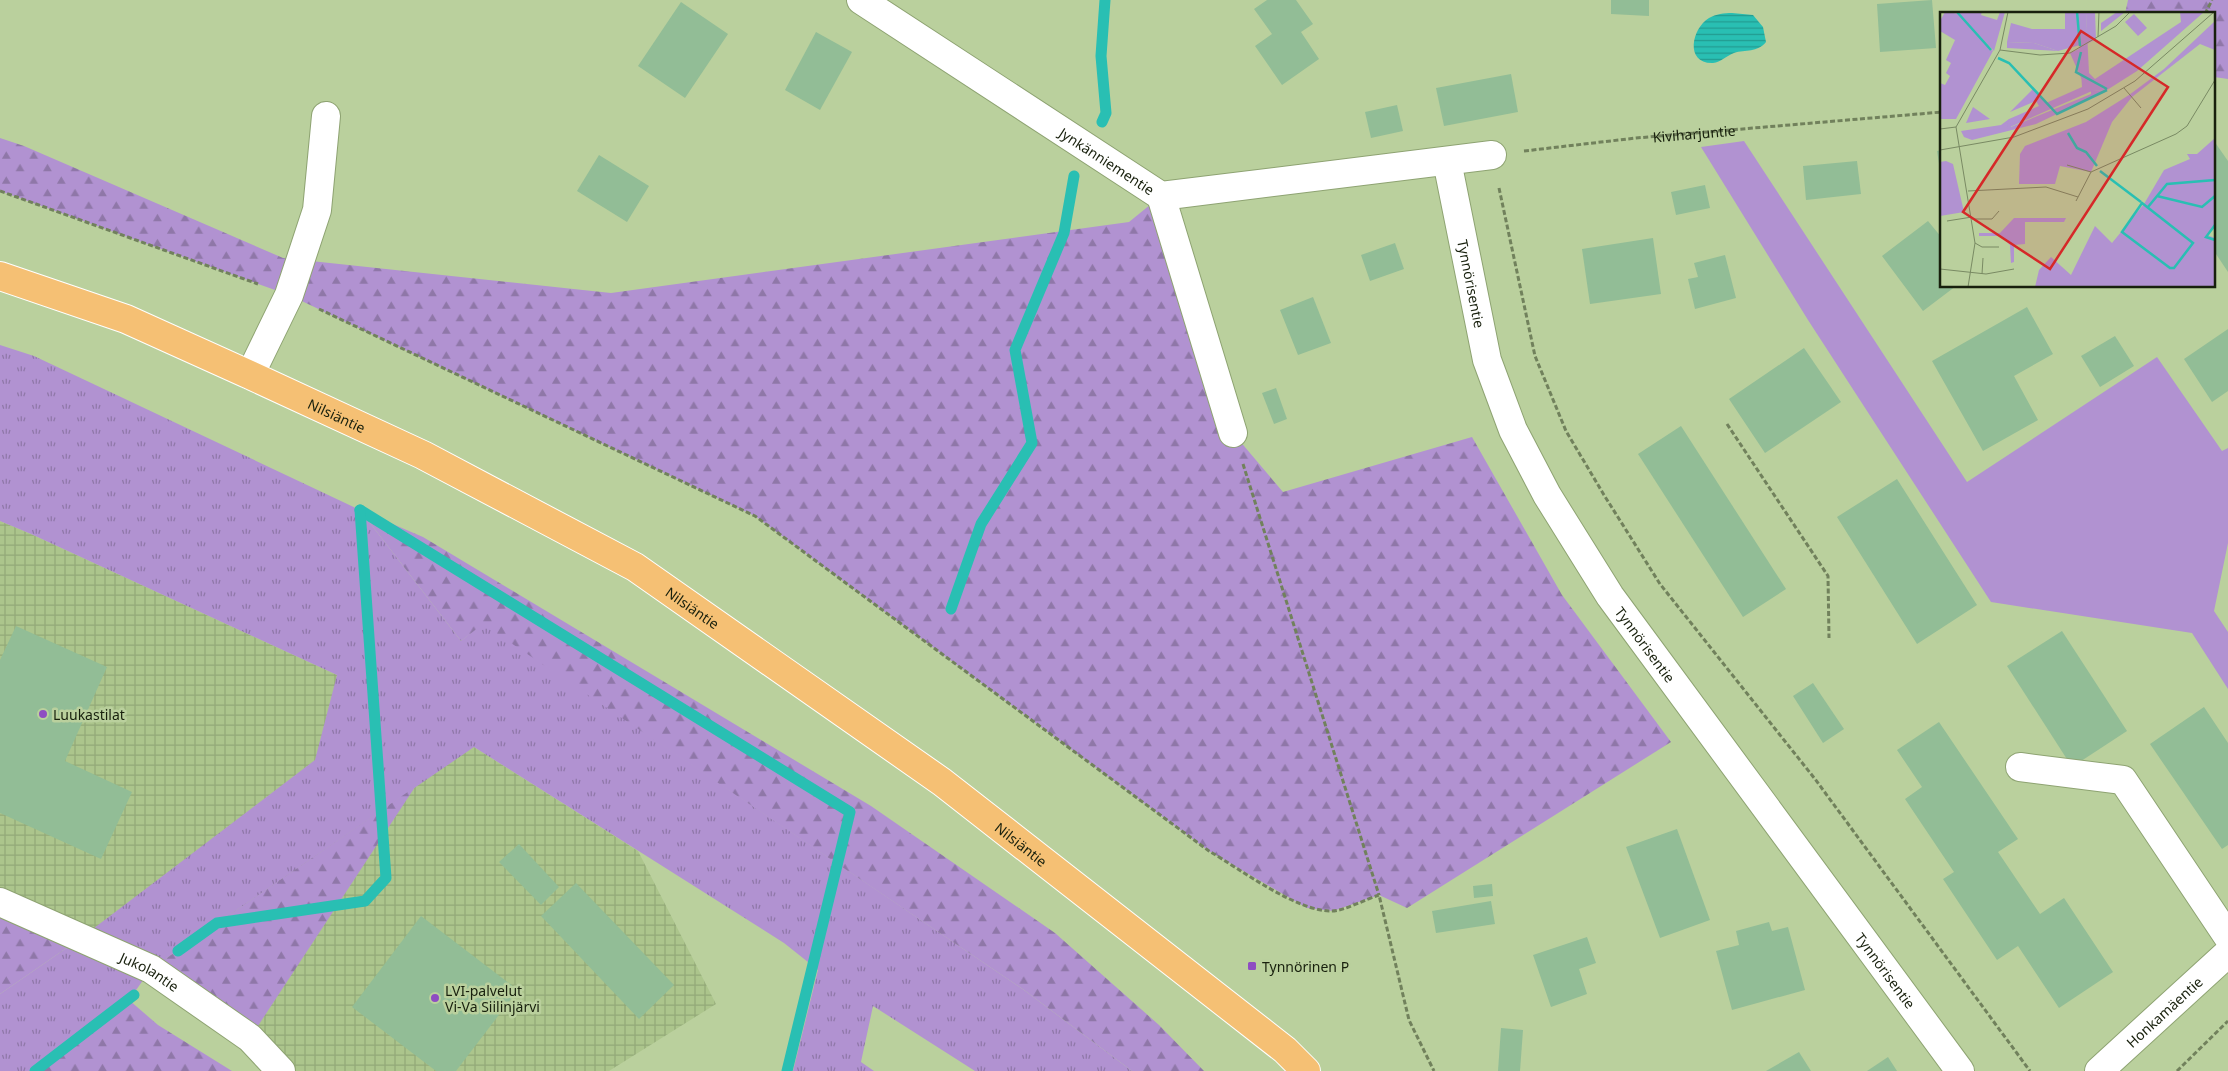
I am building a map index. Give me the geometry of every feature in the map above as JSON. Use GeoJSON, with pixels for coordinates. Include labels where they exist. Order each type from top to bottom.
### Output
{"type":"FeatureCollection","features":[{"type":"Feature","properties":{"kind":"main road","name":"Nilsiäntie"},"geometry":{"type":"LineString","coordinates":[[0,276],[126,319],[250,375],[423,455],[635,567],[942,782],[1285,1050],[1306,1071]]}},
{"type":"Feature","properties":{"kind":"street","name":"Jynkänniementie"},"geometry":{"type":"LineString","coordinates":[[861,0],[1160,196],[1447,161]]}},
{"type":"Feature","properties":{"kind":"street"},"geometry":{"type":"LineString","coordinates":[[250,375],[289,295],[317,210],[326,116]]}},
{"type":"Feature","properties":{"kind":"street"},"geometry":{"type":"LineString","coordinates":[[1447,161],[1492,156]]}},
{"type":"Feature","properties":{"kind":"street","name":"Tynnörisentie"},"geometry":{"type":"LineString","coordinates":[[1447,161],[1487,360],[1513,430],[1547,495],[1610,596],[1960,1071]]}},
{"type":"Feature","properties":{"kind":"street"},"geometry":{"type":"LineString","coordinates":[[1160,196],[1233,433]]}},
{"type":"Feature","properties":{"kind":"street"},"geometry":{"type":"LineString","coordinates":[[2020,767],[2122,780],[2228,937]]}},
{"type":"Feature","properties":{"kind":"street","name":"Jukolantie"},"geometry":{"type":"LineString","coordinates":[[0,902],[151,969],[250,1038],[280,1071]]}},
{"type":"Feature","properties":{"kind":"street","name":"Honkamäentie"},"geometry":{"type":"LineString","coordinates":[[2099,1071],[2224,964]]}},
{"type":"Feature","properties":{"kind":"path"},"geometry":{"type":"LineString","coordinates":[[2206,12],[2212,0]]}},
{"type":"Feature","properties":{"kind":"path","name":"Kiviharjuntie"},"geometry":{"type":"LineString","coordinates":[[1492,156],[1636,138],[1940,112]]}},
{"type":"Feature","properties":{"kind":"path"},"geometry":{"type":"LineString","coordinates":[[1492,156],[1535,356],[1566,430],[1604,496],[1660,584],[1815,779],[2030,1071]]}},
{"type":"Feature","properties":{"kind":"path"},"geometry":{"type":"LineString","coordinates":[[0,191],[289,295],[755,516],[1209,851],[1307,908],[1333,911],[1379,895]]}},
{"type":"Feature","properties":{"kind":"path"},"geometry":{"type":"LineString","coordinates":[[1726,424],[1828,576],[1829,638]]}},
{"type":"Feature","properties":{"kind":"path"},"geometry":{"type":"LineString","coordinates":[[1233,433],[1379,895],[1408,1020],[1434,1071]]}},
{"type":"Feature","properties":{"kind":"path"},"geometry":{"type":"LineString","coordinates":[[2177,1071],[2228,1021]]}},
{"type":"Feature","properties":{"kind":"shaded area"},"geometry":{"type":"Polygon","coordinates":[[[0,521],[337,675],[474,747],[638,851],[716,1004],[609,1071],[281,1071],[250,1038],[0,902],[0,521]]]}},
{"type":"Feature","properties":{"kind":"green space"},"geometry":{"type":"Polygon","coordinates":[[[2128,0],[2228,0],[2228,79],[2216,77],[2216,12],[2125,12],[2128,0]]]}},
{"type":"Feature","properties":{"kind":"green space"},"geometry":{"type":"Polygon","coordinates":[[[0,138],[24,146],[283,258],[611,293],[1129,222],[1161,196],[1233,433],[1283,492],[1472,437],[1562,595],[1671,742],[1407,908],[1379,895],[1333,911],[1307,908],[1209,851],[755,516],[289,295],[0,191],[0,138]]]}},
{"type":"Feature","properties":{"kind":"green space"},"geometry":{"type":"Polygon","coordinates":[[[1744,141],[1967,482],[2157,357],[2222,451],[2228,448],[2228,543],[2214,611],[2228,632],[2228,689],[2192,633],[1991,602],[1808,320],[1701,147],[1744,141]]]}},
{"type":"Feature","properties":{"kind":"green space"},"geometry":{"type":"Polygon","coordinates":[[[0,345],[34,356],[360,510],[461,641],[483,623],[1024,990],[1132,1071],[975,1071],[873,1006],[861,1062],[874,1071],[793,1071],[818,970],[784,943],[474,747],[151,969],[129,1000],[35,1071],[0,1071],[0,994],[81,938],[315,760],[337,675],[0,521],[0,345]]]}},
{"type":"Feature","properties":{"kind":"green space"},"geometry":{"type":"Polygon","coordinates":[[[360,510],[423,537],[871,806],[1055,933],[1159,1025],[1204,1071],[1132,1071],[1024,990],[483,624],[461,641],[360,510]]]}},
{"type":"Feature","properties":{"kind":"green space"},"geometry":{"type":"Polygon","coordinates":[[[415,787],[250,1038],[151,969],[415,787]]]}},
{"type":"Feature","properties":{"kind":"green space"},"geometry":{"type":"Polygon","coordinates":[[[0,903],[81,938],[0,994],[0,903]]]}},
{"type":"Feature","properties":{"kind":"green space"},"geometry":{"type":"Polygon","coordinates":[[[129,1000],[158,1025],[232,1071],[35,1071],[129,1000]]]}},
{"type":"Feature","properties":{"kind":"water"},"geometry":{"type":"Polygon","coordinates":[[[1732,13],[1753,15],[1763,27],[1766,42],[1759,48],[1734,53],[1713,63],[1704,62],[1698,58],[1695,52],[1695,37],[1698,30],[1709,18],[1732,13]]]}},
{"type":"Feature","properties":{"kind":"building"},"geometry":{"type":"Polygon","coordinates":[[[1267,0],[1296,0],[1313,24],[1301,32],[1319,59],[1282,85],[1255,46],[1272,34],[1254,9],[1267,0]]]}},
{"type":"Feature","properties":{"kind":"building"},"geometry":{"type":"Polygon","coordinates":[[[1611,0],[1649,0],[1649,16],[1611,14],[1611,0]]]}},
{"type":"Feature","properties":{"kind":"building"},"geometry":{"type":"Polygon","coordinates":[[[1932,0],[1936,48],[1880,52],[1877,4],[1932,0]]]}},
{"type":"Feature","properties":{"kind":"building"},"geometry":{"type":"Polygon","coordinates":[[[681,2],[728,34],[685,98],[638,66],[681,2]]]}},
{"type":"Feature","properties":{"kind":"building"},"geometry":{"type":"Polygon","coordinates":[[[816,32],[852,52],[820,110],[785,90],[816,32]]]}},
{"type":"Feature","properties":{"kind":"building"},"geometry":{"type":"Polygon","coordinates":[[[1511,74],[1518,112],[1444,126],[1436,88],[1511,74]]]}},
{"type":"Feature","properties":{"kind":"building"},"geometry":{"type":"Polygon","coordinates":[[[1397,105],[1403,131],[1371,138],[1365,112],[1397,105]]]}},
{"type":"Feature","properties":{"kind":"building"},"geometry":{"type":"Polygon","coordinates":[[[2216,144],[2228,161],[2228,272],[2216,254],[2216,144]]]}},
{"type":"Feature","properties":{"kind":"building"},"geometry":{"type":"Polygon","coordinates":[[[1940,150],[1940,170],[1937,151],[1940,150]]]}},
{"type":"Feature","properties":{"kind":"building"},"geometry":{"type":"Polygon","coordinates":[[[599,155],[649,186],[627,222],[577,191],[599,155]]]}},
{"type":"Feature","properties":{"kind":"building"},"geometry":{"type":"Polygon","coordinates":[[[1857,161],[1861,194],[1806,200],[1803,166],[1857,161]]]}},
{"type":"Feature","properties":{"kind":"building"},"geometry":{"type":"Polygon","coordinates":[[[1705,185],[1710,208],[1676,215],[1671,192],[1705,185]]]}},
{"type":"Feature","properties":{"kind":"building"},"geometry":{"type":"Polygon","coordinates":[[[1928,221],[1940,236],[1940,288],[1953,288],[1923,311],[1882,256],[1928,221]]]}},
{"type":"Feature","properties":{"kind":"building"},"geometry":{"type":"Polygon","coordinates":[[[1653,238],[1661,294],[1590,304],[1582,249],[1653,238]]]}},
{"type":"Feature","properties":{"kind":"building"},"geometry":{"type":"Polygon","coordinates":[[[1395,243],[1404,269],[1370,281],[1361,255],[1395,243]]]}},
{"type":"Feature","properties":{"kind":"building"},"geometry":{"type":"Polygon","coordinates":[[[1725,255],[1736,298],[1695,309],[1688,279],[1698,277],[1694,263],[1725,255]]]}},
{"type":"Feature","properties":{"kind":"building"},"geometry":{"type":"Polygon","coordinates":[[[1313,297],[1331,343],[1298,355],[1280,310],[1313,297]]]}},
{"type":"Feature","properties":{"kind":"building"},"geometry":{"type":"Polygon","coordinates":[[[2027,307],[2053,354],[2014,376],[2038,420],[1983,451],[1932,361],[2027,307]]]}},
{"type":"Feature","properties":{"kind":"building"},"geometry":{"type":"Polygon","coordinates":[[[2228,329],[2228,391],[2212,402],[2184,359],[2228,329]]]}},
{"type":"Feature","properties":{"kind":"building"},"geometry":{"type":"Polygon","coordinates":[[[2115,336],[2134,366],[2100,387],[2081,356],[2115,336]]]}},
{"type":"Feature","properties":{"kind":"building"},"geometry":{"type":"Polygon","coordinates":[[[1804,348],[1841,402],[1765,453],[1729,399],[1804,348]]]}},
{"type":"Feature","properties":{"kind":"building"},"geometry":{"type":"Polygon","coordinates":[[[1276,388],[1287,419],[1274,424],[1262,393],[1276,388]]]}},
{"type":"Feature","properties":{"kind":"building"},"geometry":{"type":"Polygon","coordinates":[[[1681,426],[1786,589],[1743,617],[1638,454],[1681,426]]]}},
{"type":"Feature","properties":{"kind":"building"},"geometry":{"type":"Polygon","coordinates":[[[1897,479],[1977,605],[1917,644],[1837,517],[1897,479]]]}},
{"type":"Feature","properties":{"kind":"building","name":"Luukastilat"},"geometry":{"type":"Polygon","coordinates":[[[16,626],[107,667],[65,761],[132,792],[101,859],[0,813],[0,660],[16,626]]]}},
{"type":"Feature","properties":{"kind":"building"},"geometry":{"type":"Polygon","coordinates":[[[2062,631],[2127,731],[2072,767],[2007,666],[2062,631]]]}},
{"type":"Feature","properties":{"kind":"building"},"geometry":{"type":"Polygon","coordinates":[[[1813,683],[1844,729],[1823,743],[1793,696],[1813,683]]]}},
{"type":"Feature","properties":{"kind":"building"},"geometry":{"type":"Polygon","coordinates":[[[2204,707],[2228,743],[2228,845],[2222,849],[2150,744],[2204,707]]]}},
{"type":"Feature","properties":{"kind":"building"},"geometry":{"type":"Polygon","coordinates":[[[1939,722],[2018,839],[1998,852],[2040,914],[2064,898],[2113,972],[2059,1008],[2018,946],[1997,960],[1943,879],[1954,872],[1905,799],[1922,787],[1897,750],[1939,722]]]}},
{"type":"Feature","properties":{"kind":"building"},"geometry":{"type":"Polygon","coordinates":[[[1677,829],[1710,920],[1660,938],[1626,847],[1677,829]]]}},
{"type":"Feature","properties":{"kind":"building"},"geometry":{"type":"Polygon","coordinates":[[[519,844],[559,887],[541,905],[499,862],[519,844]]]}},
{"type":"Feature","properties":{"kind":"building"},"geometry":{"type":"Polygon","coordinates":[[[576,883],[674,985],[639,1019],[541,916],[576,883]]]}},
{"type":"Feature","properties":{"kind":"building"},"geometry":{"type":"Polygon","coordinates":[[[1492,884],[1493,896],[1474,898],[1473,886],[1492,884]]]}},
{"type":"Feature","properties":{"kind":"building"},"geometry":{"type":"Polygon","coordinates":[[[1491,901],[1495,924],[1436,933],[1432,911],[1491,901]]]}},
{"type":"Feature","properties":{"kind":"building","name":"LVI-palvelut Vi-Va Siilinjärvi"},"geometry":{"type":"Polygon","coordinates":[[[421,916],[518,990],[456,1071],[436,1071],[352,1007],[421,916]]]}},
{"type":"Feature","properties":{"kind":"building"},"geometry":{"type":"Polygon","coordinates":[[[1769,922],[1772,931],[1788,927],[1805,990],[1732,1010],[1716,951],[1739,945],[1736,931],[1769,922]]]}},
{"type":"Feature","properties":{"kind":"building"},"geometry":{"type":"Polygon","coordinates":[[[1587,937],[1596,963],[1579,969],[1587,994],[1551,1007],[1533,955],[1587,937]]]}},
{"type":"Feature","properties":{"kind":"building"},"geometry":{"type":"Polygon","coordinates":[[[1501,1028],[1523,1030],[1520,1071],[1498,1071],[1501,1028]]]}},
{"type":"Feature","properties":{"kind":"building"},"geometry":{"type":"Polygon","coordinates":[[[1799,1052],[1811,1071],[1766,1071],[1799,1052]]]}},
{"type":"Feature","properties":{"kind":"building"},"geometry":{"type":"Polygon","coordinates":[[[1888,1057],[1897,1071],[1867,1071],[1888,1057]]]}},
{"type":"Feature","properties":{"kind":"waterway"},"geometry":{"type":"LineString","coordinates":[[1102,122],[1106,113],[1101,56],[1105,0]]}},
{"type":"Feature","properties":{"kind":"waterway"},"geometry":{"type":"LineString","coordinates":[[951,609],[981,524],[1032,443],[1015,350],[1064,233],[1074,176]]}},
{"type":"Feature","properties":{"kind":"waterway"},"geometry":{"type":"LineString","coordinates":[[360,510],[850,812],[787,1071]]}},
{"type":"Feature","properties":{"kind":"waterway"},"geometry":{"type":"LineString","coordinates":[[178,951],[217,923],[365,901],[386,878],[360,510]]}},
{"type":"Feature","properties":{"kind":"waterway"},"geometry":{"type":"LineString","coordinates":[[35,1071],[134,995]]}},
{"type":"Feature","properties":{"kind":"place","name":"Luukastilat"},"geometry":{"type":"Point","coordinates":[43,714]}},
{"type":"Feature","properties":{"kind":"place","name":"Tynnörinen P"},"geometry":{"type":"Point","coordinates":[1252,966]}},
{"type":"Feature","properties":{"kind":"place","name":"LVI-palvelut Vi-Va Siilinjärvi"},"geometry":{"type":"Point","coordinates":[435,998]}}]}
